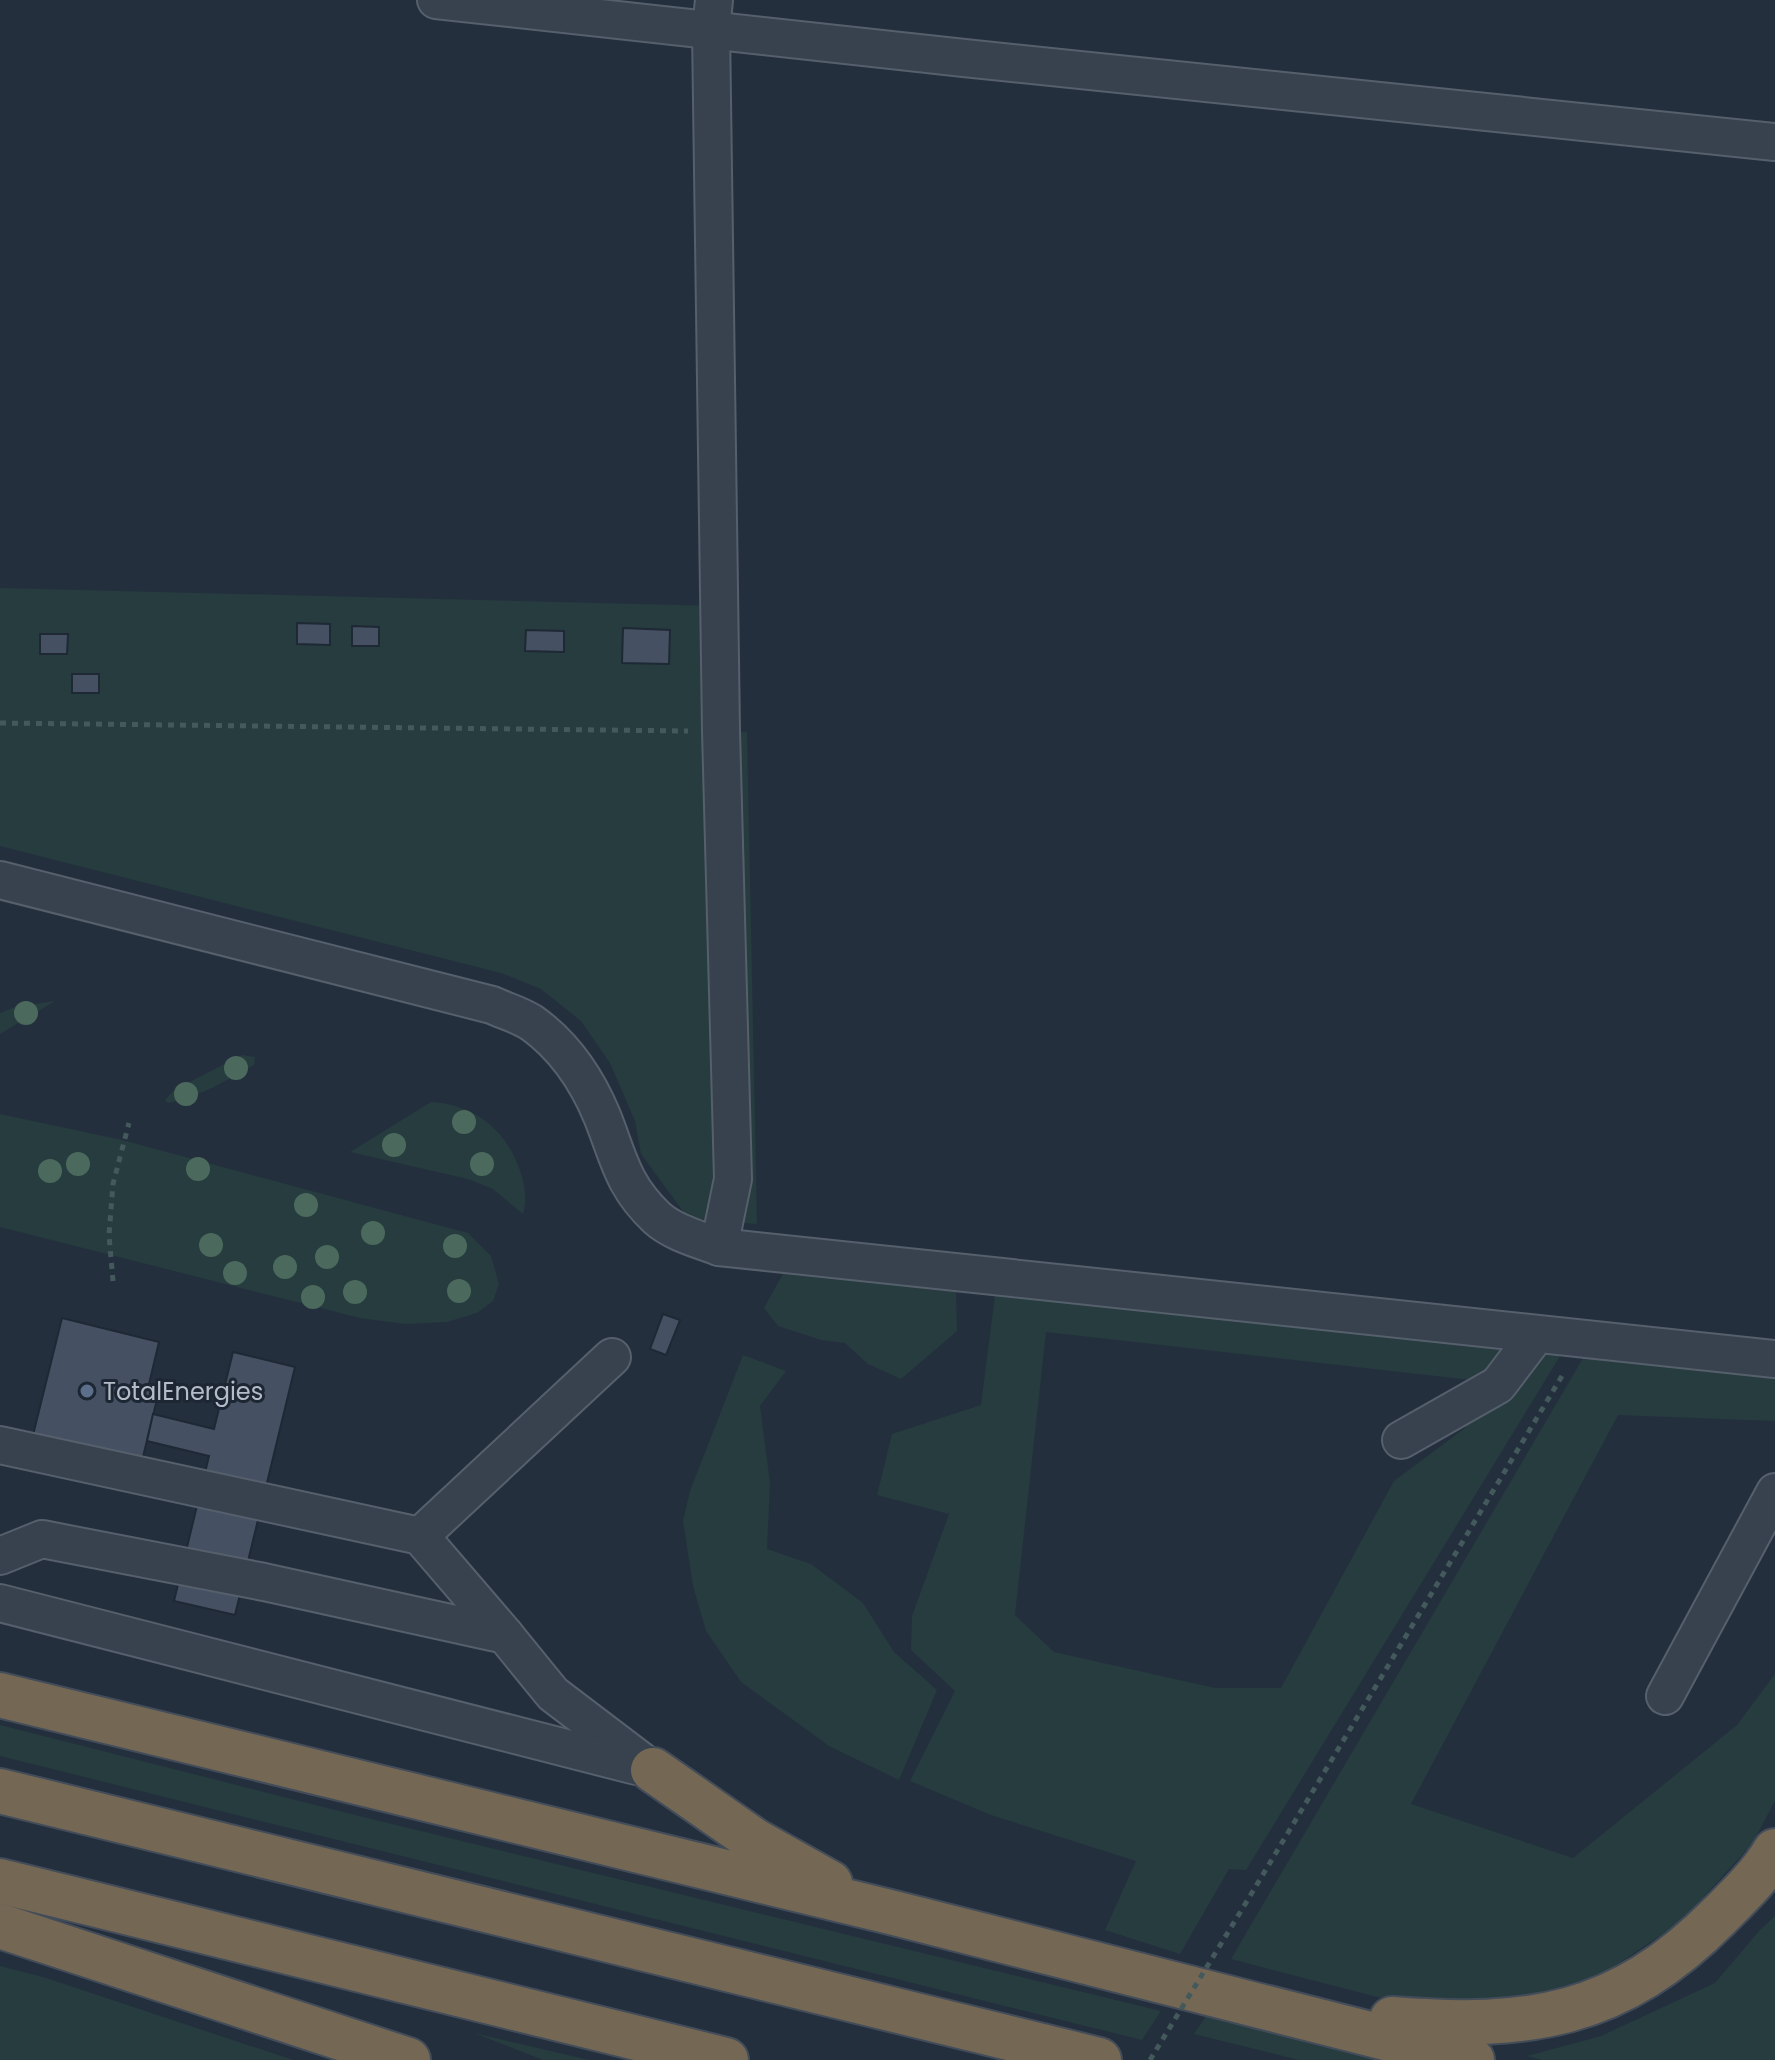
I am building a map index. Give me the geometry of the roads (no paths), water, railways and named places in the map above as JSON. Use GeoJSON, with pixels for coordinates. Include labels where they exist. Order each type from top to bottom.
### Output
{"type":"FeatureCollection","features":[{"type":"Feature","properties":{"kind":"highway"},"geometry":{"type":"LineString","coordinates":[[0,1695],[890,1912],[1472,2060]]}},
{"type":"Feature","properties":{"kind":"highway"},"geometry":{"type":"LineString","coordinates":[[653,1770],[766,1848],[811,1874],[890,1912]]}},
{"type":"Feature","properties":{"kind":"highway"},"geometry":{"type":"LineString","coordinates":[[0,1791],[1099,2060]]}},
{"type":"Feature","properties":{"kind":"highway"},"geometry":{"type":"LineString","coordinates":[[1274,2010],[1481,2024],[1530,2020],[1575,2009],[1631,1986],[1690,1945],[1749,1885],[1775,1851]]}},
{"type":"Feature","properties":{"kind":"highway"},"geometry":{"type":"LineString","coordinates":[[0,1881],[726,2060]]}},
{"type":"Feature","properties":{"kind":"highway"},"geometry":{"type":"LineString","coordinates":[[0,1926],[408,2060]]}},
{"type":"Feature","properties":{"kind":"street"},"geometry":{"type":"LineString","coordinates":[[436,0],[712,15],[1775,142]]}},
{"type":"Feature","properties":{"kind":"street"},"geometry":{"type":"LineString","coordinates":[[712,15],[721,731],[733,1179],[719,1247]]}},
{"type":"Feature","properties":{"kind":"street"},"geometry":{"type":"LineString","coordinates":[[0,880],[492,1005],[529,1021],[556,1043],[579,1072],[601,1115],[619,1166],[633,1190],[659,1220],[686,1235],[719,1247],[1775,1359]]}},
{"type":"Feature","properties":{"kind":"street"},"geometry":{"type":"LineString","coordinates":[[1401,1440],[1498,1385],[1536,1335]]}},
{"type":"Feature","properties":{"kind":"street"},"geometry":{"type":"LineString","coordinates":[[420,1536],[612,1357]]}},
{"type":"Feature","properties":{"kind":"street"},"geometry":{"type":"LineString","coordinates":[[0,1445],[420,1536],[553,1694],[653,1770]]}},
{"type":"Feature","properties":{"kind":"street"},"geometry":{"type":"LineString","coordinates":[[1665,1696],[1775,1492]]}},
{"type":"Feature","properties":{"kind":"street"},"geometry":{"type":"LineString","coordinates":[[0,1556],[42,1539],[264,1582],[505,1635]]}},
{"type":"Feature","properties":{"kind":"street"},"geometry":{"type":"LineString","coordinates":[[0,1603],[653,1770]]}},
{"type":"Feature","properties":{"kind":"place","name":"TotalEnergies"},"geometry":{"type":"Point","coordinates":[87,1391]}}]}
